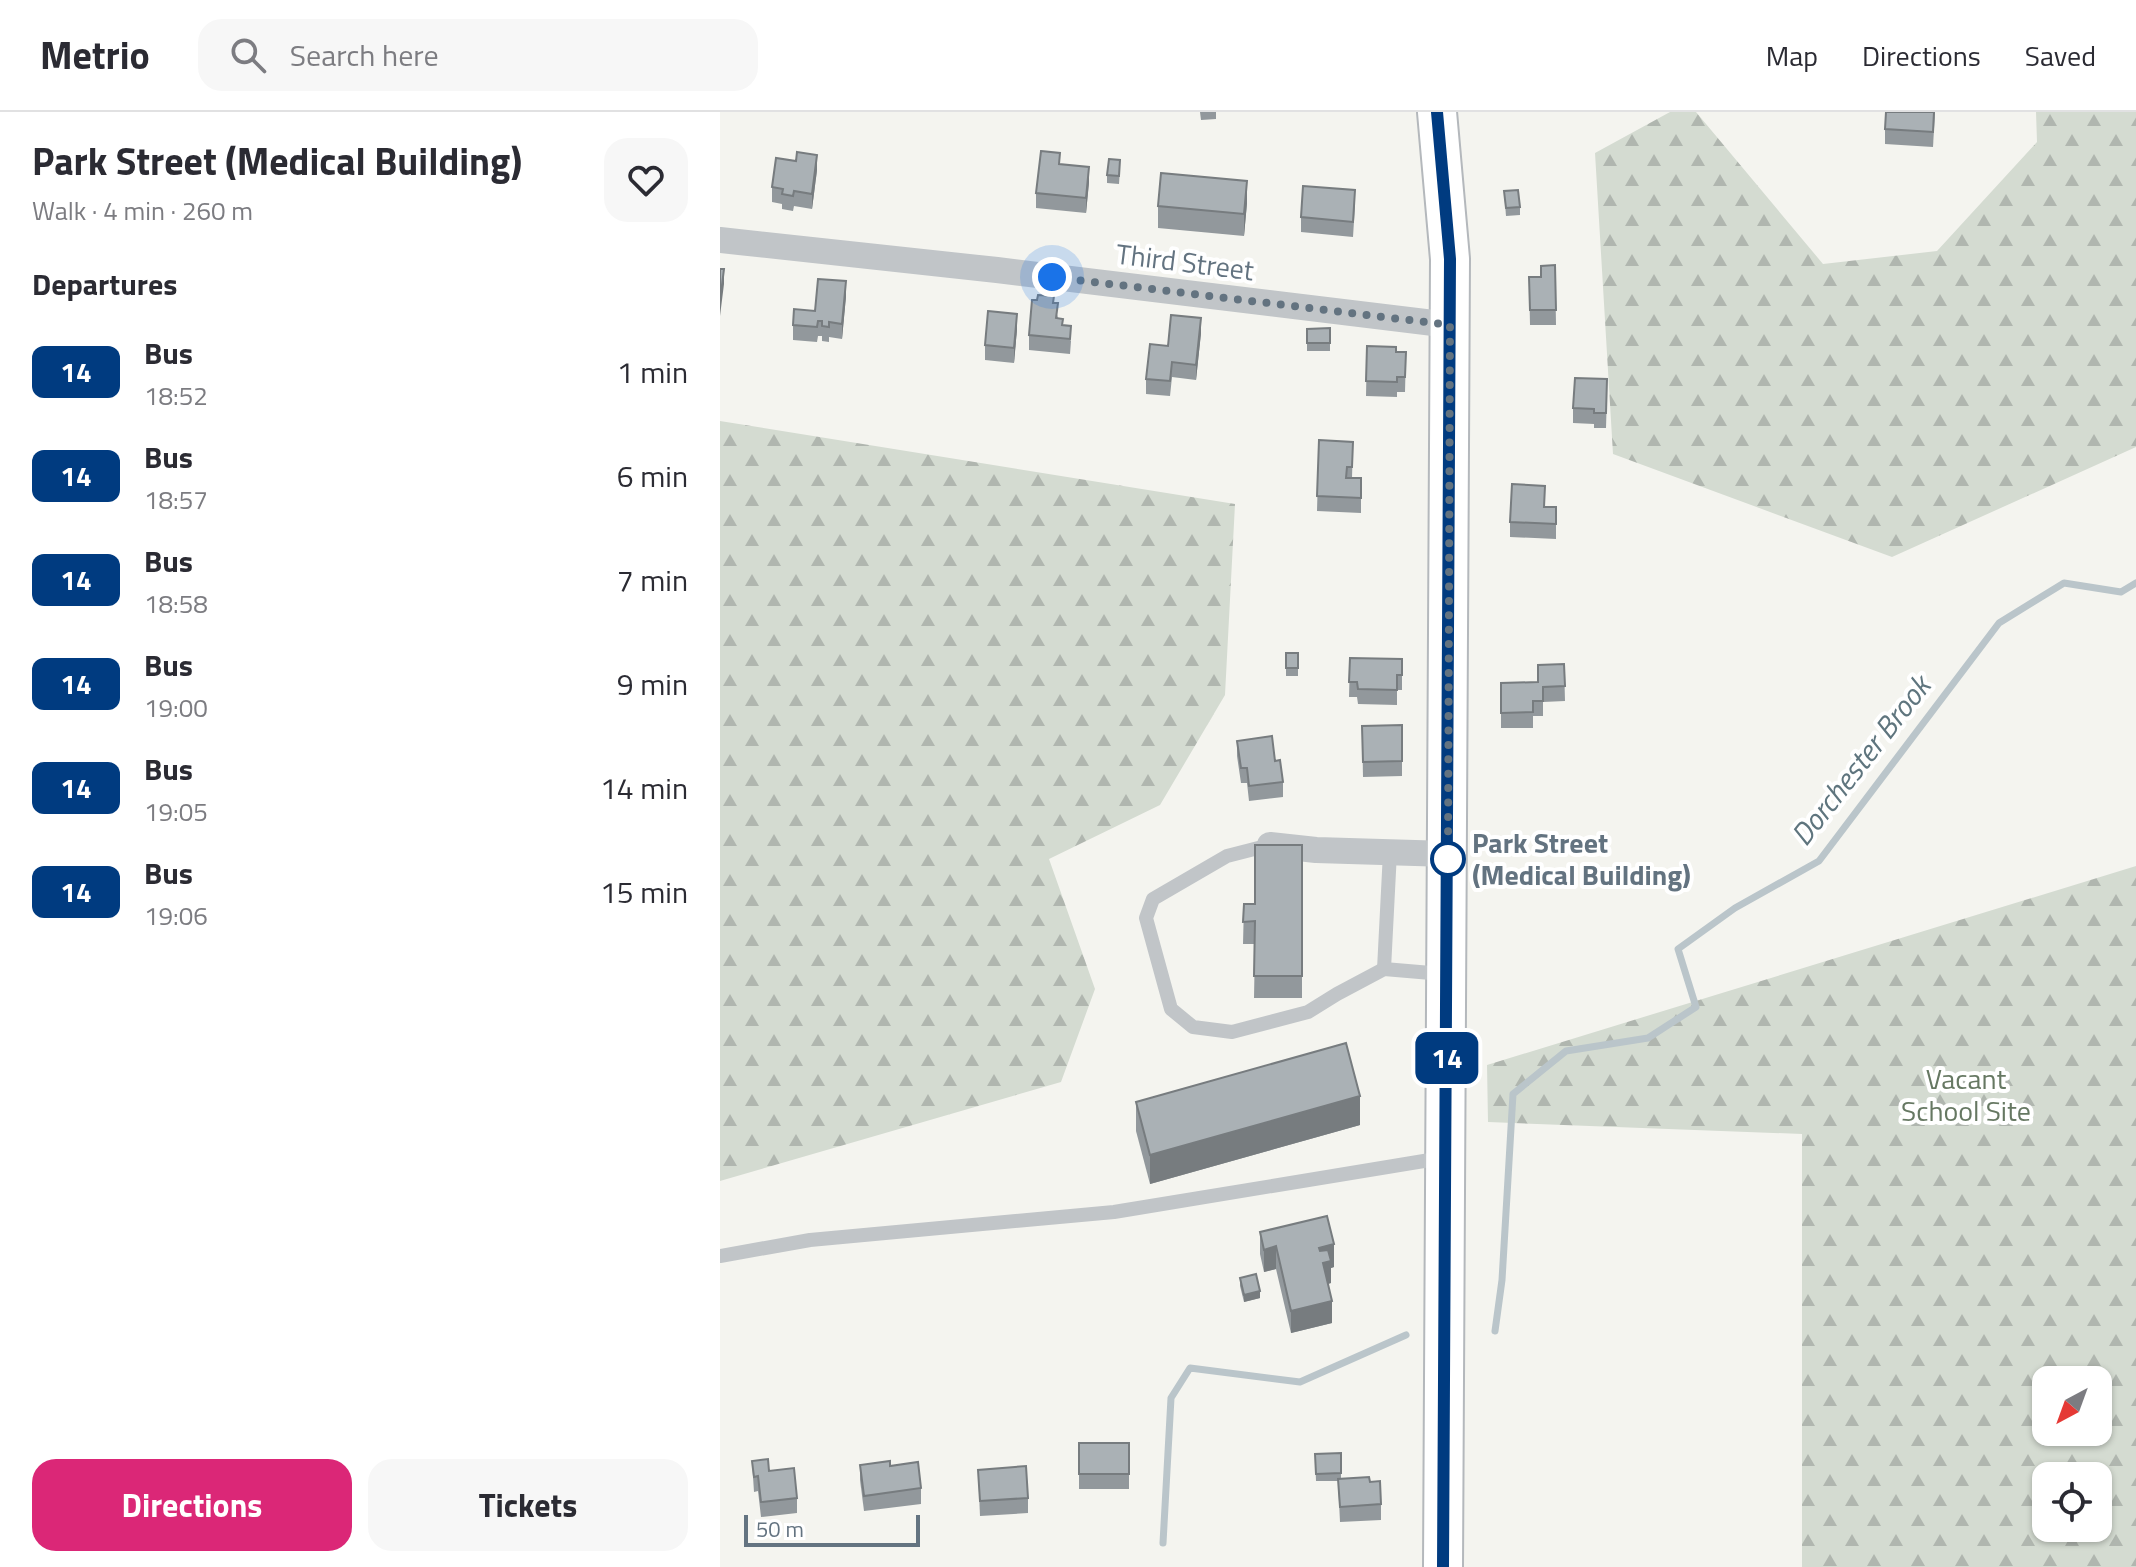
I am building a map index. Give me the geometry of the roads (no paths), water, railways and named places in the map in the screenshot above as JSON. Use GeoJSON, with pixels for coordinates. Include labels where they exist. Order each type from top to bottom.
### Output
{"type":"FeatureCollection","features":[{"type":"Feature","properties":{"kind":"main road"},"geometry":{"type":"LineString","coordinates":[[1437,112],[1450,259],[1443,1567]]}},
{"type":"Feature","properties":{"kind":"street","name":"Third Street"},"geometry":{"type":"LineString","coordinates":[[720,240],[1450,325]]}},
{"type":"Feature","properties":{"kind":"street"},"geometry":{"type":"LineString","coordinates":[[1270,845],[1316,850],[1448,854]]}},
{"type":"Feature","properties":{"kind":"lane"},"geometry":{"type":"LineString","coordinates":[[1270,845],[1227,856],[1153,899],[1146,918],[1171,1009],[1193,1027],[1232,1032],[1308,1012],[1384,969],[1447,974]]}},
{"type":"Feature","properties":{"kind":"lane"},"geometry":{"type":"LineString","coordinates":[[1384,969],[1390,852]]}},
{"type":"Feature","properties":{"kind":"lane"},"geometry":{"type":"LineString","coordinates":[[720,1256],[810,1240],[1114,1212],[1446,1158]]}},
{"type":"Feature","properties":{"kind":"waterway","name":"Dorchester Brook"},"geometry":{"type":"LineString","coordinates":[[1495,1331],[1502,1280],[1513,1094],[1566,1051],[1648,1038],[1696,1007],[1678,949],[1735,908],[1819,861],[1999,623],[2064,583],[2121,592],[2136,583]]}},
{"type":"Feature","properties":{"kind":"waterway","name":"Dorchester Brook"},"geometry":{"type":"LineString","coordinates":[[1163,1543],[1171,1398],[1190,1368],[1300,1382],[1406,1335]]}},
{"type":"Feature","properties":{"kind":"place","name":"Park Street (Medical Building)"},"geometry":{"type":"Point","coordinates":[1448,859]}},
{"type":"Feature","properties":{"kind":"park label","name":"Vacant School Site"},"geometry":{"type":"Point","coordinates":[1966,1095]}}]}
